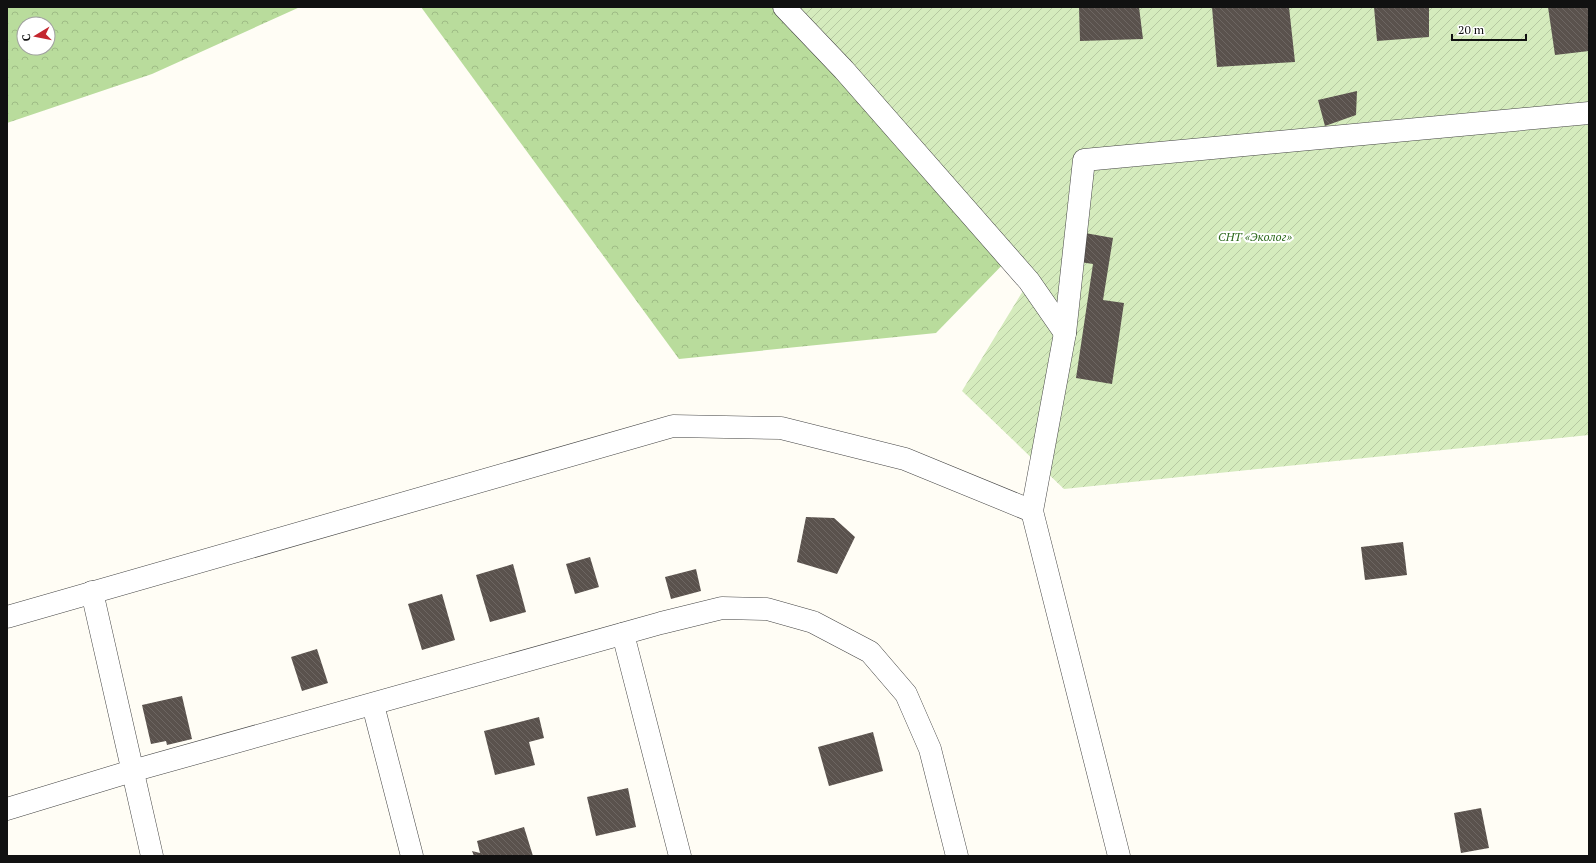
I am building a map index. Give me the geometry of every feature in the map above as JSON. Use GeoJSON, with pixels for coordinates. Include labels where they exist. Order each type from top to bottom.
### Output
{"type":"FeatureCollection","features":[{"type":"Feature","properties":{"kind":"street"},"geometry":{"type":"LineString","coordinates":[[784,7],[844,70],[1029,281],[1065,333]]}},
{"type":"Feature","properties":{"kind":"street"},"geometry":{"type":"LineString","coordinates":[[1119,856],[1032,511],[1065,333],[1084,160],[1589,113]]}},
{"type":"Feature","properties":{"kind":"street"},"geometry":{"type":"LineString","coordinates":[[7,617],[673,426],[781,428],[905,459],[1032,511]]}},
{"type":"Feature","properties":{"kind":"street"},"geometry":{"type":"LineString","coordinates":[[92,592],[152,856]]}},
{"type":"Feature","properties":{"kind":"street"},"geometry":{"type":"LineString","coordinates":[[7,809],[132,771],[722,608],[767,609],[813,622],[870,652],[906,694],[930,748],[957,856]]}},
{"type":"Feature","properties":{"kind":"street"},"geometry":{"type":"LineString","coordinates":[[624,634],[680,856]]}},
{"type":"Feature","properties":{"kind":"street"},"geometry":{"type":"LineString","coordinates":[[373,705],[412,856]]}},
{"type":"Feature","properties":{"kind":"green space"},"geometry":{"type":"Polygon","coordinates":[[[7,7],[300,7],[152,74],[7,123],[7,7]]]}},
{"type":"Feature","properties":{"kind":"green space"},"geometry":{"type":"Polygon","coordinates":[[[421,7],[1007,7],[1050,216],[936,333],[679,359],[421,7]]]}},
{"type":"Feature","properties":{"kind":"green space","name":"СНТ «Эколог»"},"geometry":{"type":"Polygon","coordinates":[[[778,7],[1589,7],[1589,435],[1064,489],[962,391],[1029,281],[778,7]]]}},
{"type":"Feature","properties":{"kind":"building"},"geometry":{"type":"Polygon","coordinates":[[[1079,7],[1139,7],[1143,39],[1080,41],[1079,7]]]}},
{"type":"Feature","properties":{"kind":"building"},"geometry":{"type":"Polygon","coordinates":[[[1212,7],[1289,7],[1295,62],[1217,67],[1212,7]]]}},
{"type":"Feature","properties":{"kind":"building"},"geometry":{"type":"Polygon","coordinates":[[[1374,7],[1429,7],[1429,37],[1377,41],[1374,7]]]}},
{"type":"Feature","properties":{"kind":"building"},"geometry":{"type":"Polygon","coordinates":[[[1548,7],[1589,7],[1589,51],[1555,55],[1548,7]]]}},
{"type":"Feature","properties":{"kind":"building"},"geometry":{"type":"Polygon","coordinates":[[[1357,91],[1356,115],[1325,126],[1318,100],[1357,91]]]}},
{"type":"Feature","properties":{"kind":"building"},"geometry":{"type":"Polygon","coordinates":[[[1085,233],[1113,238],[1103,300],[1124,303],[1112,384],[1076,378],[1093,264],[1080,262],[1085,233]]]}},
{"type":"Feature","properties":{"kind":"building"},"geometry":{"type":"Polygon","coordinates":[[[806,517],[834,518],[855,537],[837,574],[797,562],[806,517]]]}},
{"type":"Feature","properties":{"kind":"building"},"geometry":{"type":"Polygon","coordinates":[[[1403,542],[1407,575],[1365,580],[1361,547],[1403,542]]]}},
{"type":"Feature","properties":{"kind":"building"},"geometry":{"type":"Polygon","coordinates":[[[590,557],[599,587],[575,594],[566,564],[590,557]]]}},
{"type":"Feature","properties":{"kind":"building"},"geometry":{"type":"Polygon","coordinates":[[[513,564],[526,612],[490,622],[476,575],[513,564]]]}},
{"type":"Feature","properties":{"kind":"building"},"geometry":{"type":"Polygon","coordinates":[[[696,569],[701,591],[671,599],[665,577],[696,569]]]}},
{"type":"Feature","properties":{"kind":"building"},"geometry":{"type":"Polygon","coordinates":[[[442,594],[455,640],[422,650],[408,604],[442,594]]]}},
{"type":"Feature","properties":{"kind":"building"},"geometry":{"type":"Polygon","coordinates":[[[317,649],[328,683],[302,691],[291,657],[317,649]]]}},
{"type":"Feature","properties":{"kind":"building"},"geometry":{"type":"Polygon","coordinates":[[[182,696],[192,739],[167,745],[166,741],[151,744],[142,705],[182,696]]]}},
{"type":"Feature","properties":{"kind":"building"},"geometry":{"type":"Polygon","coordinates":[[[539,717],[544,738],[529,742],[535,765],[495,775],[484,731],[539,717]]]}},
{"type":"Feature","properties":{"kind":"building"},"geometry":{"type":"Polygon","coordinates":[[[873,732],[883,771],[829,786],[818,747],[873,732]]]}},
{"type":"Feature","properties":{"kind":"building"},"geometry":{"type":"Polygon","coordinates":[[[628,788],[636,827],[596,836],[587,797],[628,788]]]}},
{"type":"Feature","properties":{"kind":"building"},"geometry":{"type":"Polygon","coordinates":[[[1481,808],[1489,848],[1461,853],[1454,813],[1481,808]]]}},
{"type":"Feature","properties":{"kind":"building"},"geometry":{"type":"Polygon","coordinates":[[[524,827],[533,856],[474,856],[472,851],[480,853],[477,841],[524,827]]]}}]}
